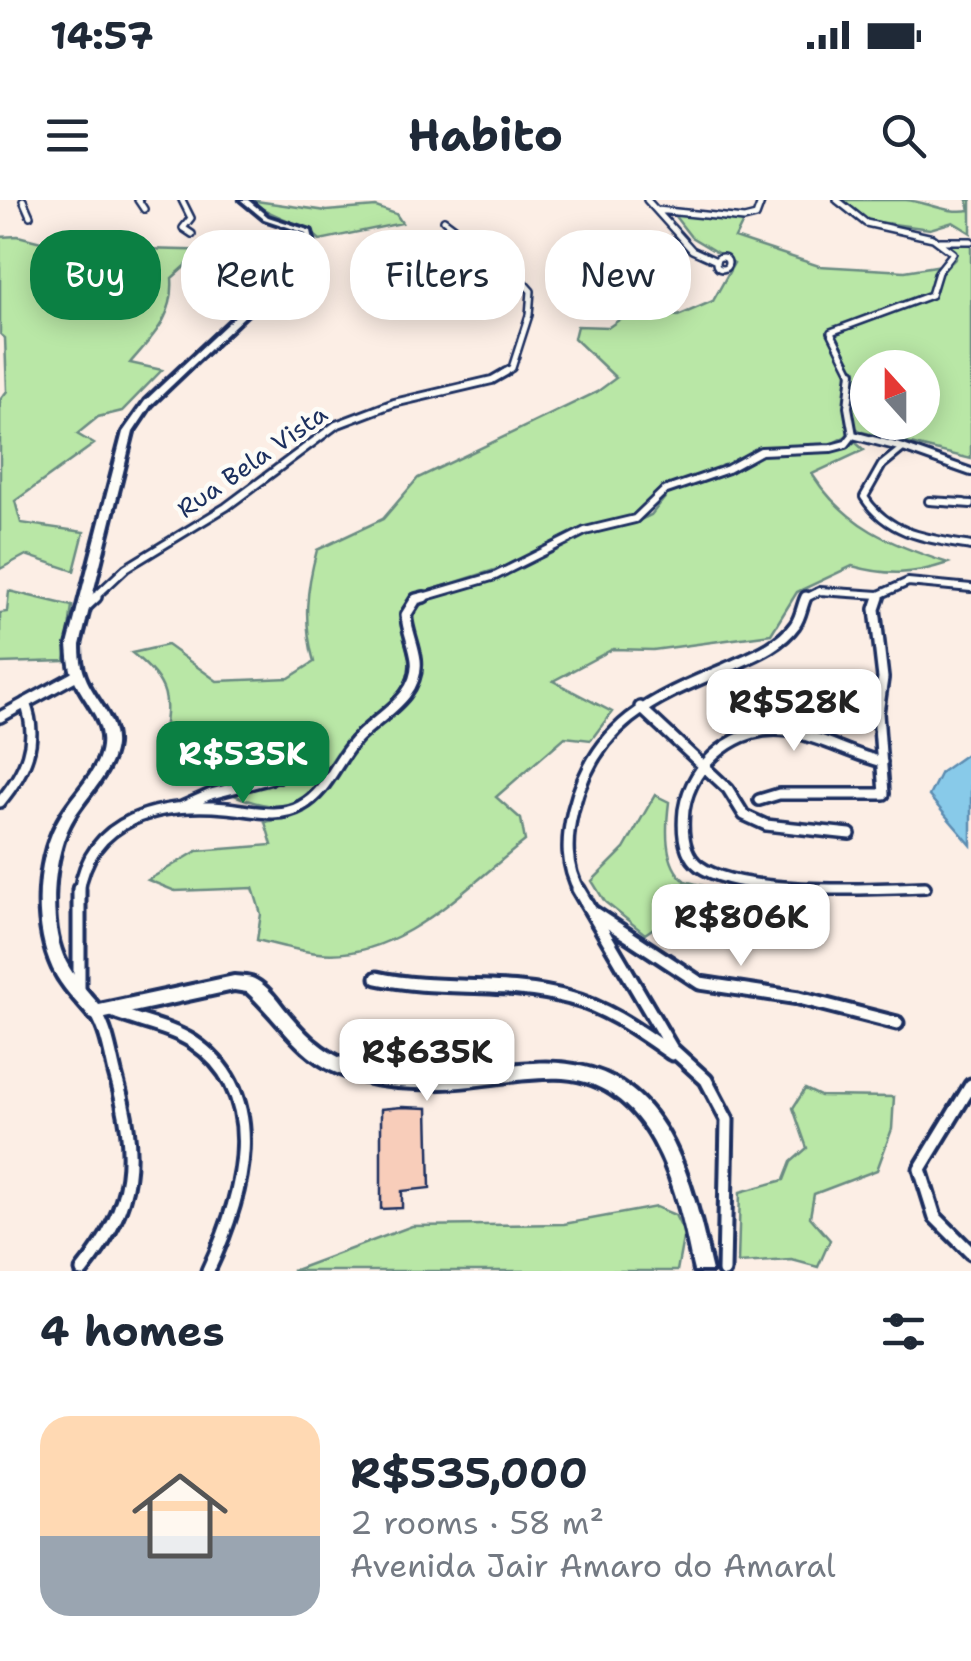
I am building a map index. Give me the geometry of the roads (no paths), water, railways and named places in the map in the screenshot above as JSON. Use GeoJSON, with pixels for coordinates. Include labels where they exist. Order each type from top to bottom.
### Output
{"type":"FeatureCollection","features":[{"type":"Feature","properties":{"kind":"main road"},"geometry":{"type":"LineString","coordinates":[[244,200],[266,218],[310,232],[311,249],[134,419],[74,645],[76,676],[105,720],[110,743],[94,780],[64,822],[52,875],[51,934],[58,964],[79,994],[105,1013],[244,983],[258,990],[292,1034],[315,1054],[342,1067],[422,1081],[558,1070],[586,1073],[641,1109],[656,1132],[685,1194],[704,1271]]}},
{"type":"Feature","properties":{"kind":"street"},"geometry":{"type":"LineString","coordinates":[[22,200],[30,216]]}},
{"type":"Feature","properties":{"kind":"street"},"geometry":{"type":"LineString","coordinates":[[138,200],[144,209]]}},
{"type":"Feature","properties":{"kind":"street"},"geometry":{"type":"LineString","coordinates":[[182,200],[191,218],[183,228],[186,230]]}},
{"type":"Feature","properties":{"kind":"street"},"geometry":{"type":"LineString","coordinates":[[648,200],[692,250],[714,260]]}},
{"type":"Feature","properties":{"kind":"street"},"geometry":{"type":"LineString","coordinates":[[657,210],[747,219],[756,216],[762,200]]}},
{"type":"Feature","properties":{"kind":"street"},"geometry":{"type":"LineString","coordinates":[[837,200],[866,224],[940,241],[971,240]]}},
{"type":"Feature","properties":{"kind":"street","name":"Rua Bela Vista"},"geometry":{"type":"LineString","coordinates":[[80,612],[126,568],[226,507],[298,449],[336,425],[394,403],[492,380],[512,368],[529,315],[531,291],[515,273],[444,220]]}},
{"type":"Feature","properties":{"kind":"street"},"geometry":{"type":"LineString","coordinates":[[850,366],[832,332],[931,295],[938,272],[953,257],[940,241]]}},
{"type":"Feature","properties":{"kind":"street"},"geometry":{"type":"LineString","coordinates":[[850,388],[850,418]]}},
{"type":"Feature","properties":{"kind":"street"},"geometry":{"type":"LineString","coordinates":[[180,808],[289,812],[310,800],[352,743],[397,704],[413,680],[415,653],[406,626],[410,605],[416,599],[504,572],[585,531],[636,518],[664,492],[728,469],[760,451],[831,448],[850,439]]}},
{"type":"Feature","properties":{"kind":"street"},"geometry":{"type":"LineString","coordinates":[[872,440],[971,472]]}},
{"type":"Feature","properties":{"kind":"street"},"geometry":{"type":"LineString","coordinates":[[903,448],[868,484],[864,496],[868,506],[908,534],[971,546]]}},
{"type":"Feature","properties":{"kind":"street"},"geometry":{"type":"LineString","coordinates":[[937,498],[929,500],[940,506],[968,504]]}},
{"type":"Feature","properties":{"kind":"street"},"geometry":{"type":"LineString","coordinates":[[681,1060],[587,909],[565,853],[568,819],[592,766],[640,708],[772,646],[797,623],[804,596],[880,595],[908,582],[971,588]]}},
{"type":"Feature","properties":{"kind":"street"},"geometry":{"type":"LineString","coordinates":[[758,800],[778,794],[884,794],[878,713],[883,678],[874,609],[880,595]]}},
{"type":"Feature","properties":{"kind":"street"},"geometry":{"type":"LineString","coordinates":[[0,717],[76,676]]}},
{"type":"Feature","properties":{"kind":"street"},"geometry":{"type":"LineString","coordinates":[[0,802],[25,768],[32,748],[34,719],[25,703]]}},
{"type":"Feature","properties":{"kind":"street"},"geometry":{"type":"LineString","coordinates":[[640,708],[728,789],[744,815],[766,824],[850,834]]}},
{"type":"Feature","properties":{"kind":"street"},"geometry":{"type":"LineString","coordinates":[[882,762],[776,730],[716,752],[702,764],[682,815],[684,846],[701,868],[787,884],[924,887]]}},
{"type":"Feature","properties":{"kind":"street"},"geometry":{"type":"LineString","coordinates":[[79,994],[72,913],[87,856],[108,832],[125,822],[180,808],[211,794],[292,773]]}},
{"type":"Feature","properties":{"kind":"street"},"geometry":{"type":"LineString","coordinates":[[587,909],[700,983],[799,998],[897,1023]]}},
{"type":"Feature","properties":{"kind":"street"},"geometry":{"type":"LineString","coordinates":[[378,978],[422,990],[549,993],[582,1002],[623,1019],[706,1080],[727,1120],[724,1271]]}},
{"type":"Feature","properties":{"kind":"street"},"geometry":{"type":"LineString","coordinates":[[82,1271],[114,1228],[132,1176],[130,1123],[105,1013]]}},
{"type":"Feature","properties":{"kind":"street"},"geometry":{"type":"LineString","coordinates":[[105,1013],[194,1043],[229,1080],[239,1106],[246,1165],[228,1232],[208,1271]]}},
{"type":"Feature","properties":{"kind":"street"},"geometry":{"type":"LineString","coordinates":[[971,1085],[920,1169],[927,1206],[959,1246],[971,1253]]}},
{"type":"Feature","properties":{"kind":"water"},"geometry":{"type":"Polygon","coordinates":[[[971,751],[971,845],[929,796],[941,772],[971,751]]]}}]}
